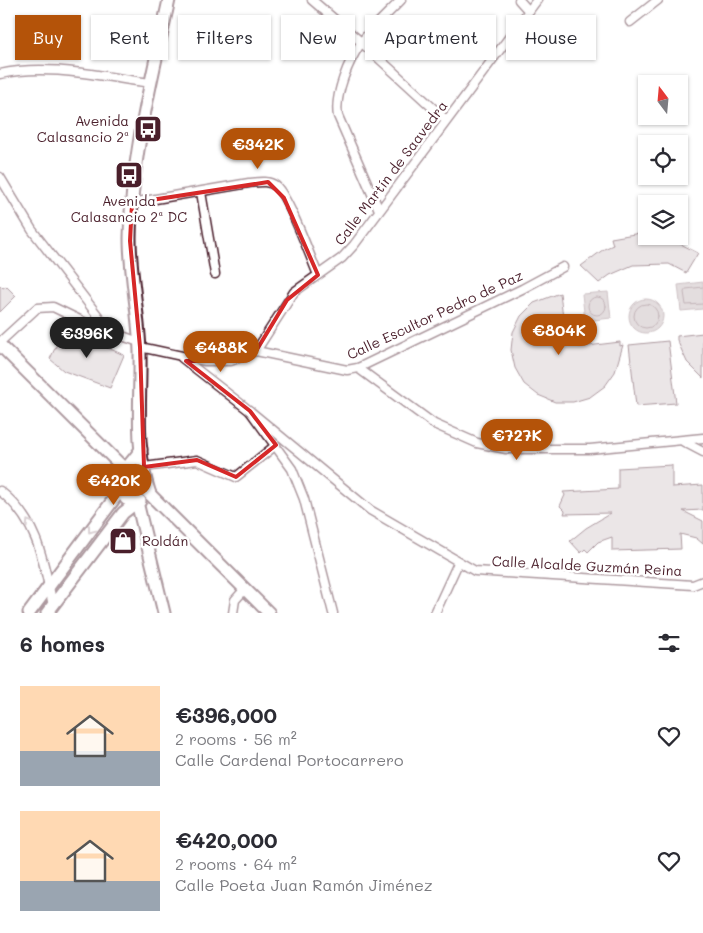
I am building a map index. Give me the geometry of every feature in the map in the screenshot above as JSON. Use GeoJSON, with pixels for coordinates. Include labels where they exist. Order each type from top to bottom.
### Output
{"type":"FeatureCollection","features":[{"type":"Feature","properties":{"kind":"street"},"geometry":{"type":"LineString","coordinates":[[150,494],[144,479],[144,467],[140,449],[140,345],[130,241],[136,160],[169,0]]}},
{"type":"Feature","properties":{"kind":"street"},"geometry":{"type":"LineString","coordinates":[[312,0],[446,120]]}},
{"type":"Feature","properties":{"kind":"street"},"geometry":{"type":"LineString","coordinates":[[379,210],[338,116],[337,95],[361,42],[401,0]]}},
{"type":"Feature","properties":{"kind":"street"},"geometry":{"type":"LineString","coordinates":[[519,0],[528,10]]}},
{"type":"Feature","properties":{"kind":"street","name":"Calle Martín de Saavedra"},"geometry":{"type":"LineString","coordinates":[[256,351],[287,300],[294,292],[342,258],[354,245],[537,0]]}},
{"type":"Feature","properties":{"kind":"street"},"geometry":{"type":"LineString","coordinates":[[630,22],[658,0]]}},
{"type":"Feature","properties":{"kind":"street"},"geometry":{"type":"LineString","coordinates":[[0,74],[14,71],[64,72],[151,84]]}},
{"type":"Feature","properties":{"kind":"street"},"geometry":{"type":"LineString","coordinates":[[0,177],[32,230],[102,321],[115,333]]}},
{"type":"Feature","properties":{"kind":"street"},"geometry":{"type":"LineString","coordinates":[[132,203],[262,181],[275,186],[284,198],[318,275]]}},
{"type":"Feature","properties":{"kind":"street"},"geometry":{"type":"LineString","coordinates":[[200,192],[215,274]]}},
{"type":"Feature","properties":{"kind":"street","name":"Calle Escultor Pedro de Paz"},"geometry":{"type":"LineString","coordinates":[[256,351],[339,369],[358,368],[522,290],[563,267]]}},
{"type":"Feature","properties":{"kind":"street"},"geometry":{"type":"LineString","coordinates":[[256,351],[239,358],[218,362],[181,356],[140,345],[53,307],[37,308],[0,344],[269,613]]}},
{"type":"Feature","properties":{"kind":"street"},"geometry":{"type":"LineString","coordinates":[[181,356],[250,411],[286,459],[299,483],[304,499],[333,613]]}},
{"type":"Feature","properties":{"kind":"street"},"geometry":{"type":"LineString","coordinates":[[358,368],[419,414],[454,434],[477,443],[506,449],[537,450],[684,442],[703,438]]}},
{"type":"Feature","properties":{"kind":"street","name":"Calle Alcalde Guzmán Reina"},"geometry":{"type":"LineString","coordinates":[[250,411],[370,510],[458,562],[485,574],[693,585],[703,581]]}},
{"type":"Feature","properties":{"kind":"street"},"geometry":{"type":"LineString","coordinates":[[684,442],[703,452]]}},
{"type":"Feature","properties":{"kind":"street"},"geometry":{"type":"LineString","coordinates":[[144,467],[197,460],[236,477],[276,445]]}},
{"type":"Feature","properties":{"kind":"street"},"geometry":{"type":"LineString","coordinates":[[136,502],[126,499],[120,491],[120,476],[133,462],[140,449]]}},
{"type":"Feature","properties":{"kind":"street"},"geometry":{"type":"LineString","coordinates":[[286,459],[297,449]]}},
{"type":"Feature","properties":{"kind":"street"},"geometry":{"type":"LineString","coordinates":[[0,491],[14,504],[34,531],[39,544],[51,610]]}},
{"type":"Feature","properties":{"kind":"street"},"geometry":{"type":"LineString","coordinates":[[28,613],[120,491]]}},
{"type":"Feature","properties":{"kind":"street"},"geometry":{"type":"LineString","coordinates":[[51,610],[123,513],[136,502],[150,494]]}},
{"type":"Feature","properties":{"kind":"street"},"geometry":{"type":"LineString","coordinates":[[136,502],[164,613]]}},
{"type":"Feature","properties":{"kind":"street"},"geometry":{"type":"LineString","coordinates":[[435,613],[458,562]]}},
{"type":"Feature","properties":{"kind":"street"},"geometry":{"type":"LineString","coordinates":[[233,613],[235,600],[245,589]]}},
{"type":"Feature","properties":{"kind":"highlighted area"},"geometry":{"type":"Polygon","coordinates":[[[268,182],[284,198],[318,275],[287,300],[256,351],[231,361],[186,361],[250,411],[276,445],[236,477],[197,460],[144,467],[140,347],[130,241],[132,203],[268,182]]]}},
{"type":"Feature","properties":{"kind":"water"},"geometry":{"type":"Polygon","coordinates":[[[703,282],[703,309],[681,311],[678,285],[703,282]]]}},
{"type":"Feature","properties":{"kind":"water"},"geometry":{"type":"Polygon","coordinates":[[[608,292],[611,318],[585,321],[582,294],[608,292]]]}},
{"type":"Feature","properties":{"kind":"water"},"geometry":{"type":"Polygon","coordinates":[[[646,299],[653,300],[658,304],[662,309],[662,323],[658,328],[653,332],[646,333],[639,332],[634,328],[630,323],[629,316],[630,309],[634,304],[639,300],[646,299]]]}},
{"type":"Feature","properties":{"kind":"building"},"geometry":{"type":"Polygon","coordinates":[[[638,233],[638,245],[683,245],[698,253],[686,273],[669,264],[633,265],[610,275],[599,283],[581,266],[604,249],[613,245],[611,238],[638,233]]]}},
{"type":"Feature","properties":{"kind":"building"},"geometry":{"type":"Polygon","coordinates":[[[0,285],[3,288],[6,286],[16,296],[0,312],[0,285]]]}},
{"type":"Feature","properties":{"kind":"building"},"geometry":{"type":"Polygon","coordinates":[[[560,293],[565,335],[574,339],[579,347],[620,342],[620,346],[623,345],[615,372],[605,386],[590,397],[573,402],[555,402],[538,395],[524,384],[515,368],[511,350],[513,332],[521,316],[534,303],[560,293]]]}},
{"type":"Feature","properties":{"kind":"building"},"geometry":{"type":"Polygon","coordinates":[[[64,329],[124,355],[110,388],[64,371],[50,359],[64,329]]]}},
{"type":"Feature","properties":{"kind":"building"},"geometry":{"type":"Polygon","coordinates":[[[703,333],[703,378],[687,362],[677,336],[703,333]]]}},
{"type":"Feature","properties":{"kind":"building"},"geometry":{"type":"Polygon","coordinates":[[[668,341],[676,403],[636,406],[629,345],[668,341]]]}},
{"type":"Feature","properties":{"kind":"building"},"geometry":{"type":"Polygon","coordinates":[[[672,465],[672,487],[703,485],[703,510],[683,511],[703,521],[703,544],[696,538],[680,534],[681,549],[612,551],[612,537],[598,542],[588,552],[585,549],[581,553],[570,541],[586,528],[611,513],[564,514],[565,511],[560,506],[565,495],[563,492],[618,489],[618,468],[672,465]]]}},
{"type":"Feature","properties":{"kind":"place","name":"Avenida Calasancio 2ª"},"geometry":{"type":"Point","coordinates":[148,129]}},
{"type":"Feature","properties":{"kind":"place","name":"Avenida Calasancio 2ª DC"},"geometry":{"type":"Point","coordinates":[129,175]}},
{"type":"Feature","properties":{"kind":"place","name":"Roldán"},"geometry":{"type":"Point","coordinates":[123,541]}}]}
